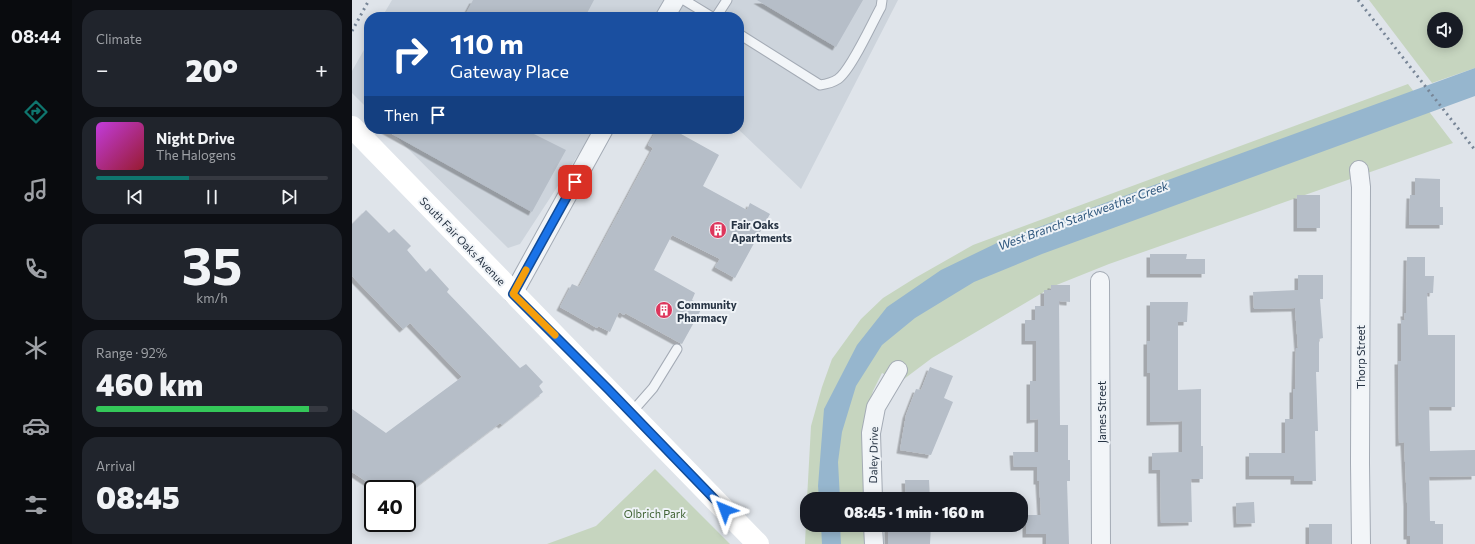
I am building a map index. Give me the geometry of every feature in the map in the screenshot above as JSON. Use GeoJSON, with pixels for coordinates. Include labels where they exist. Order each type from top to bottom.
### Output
{"type":"FeatureCollection","features":[{"type":"Feature","properties":{"kind":"street"},"geometry":{"type":"LineString","coordinates":[[668,12],[675,0]]}},
{"type":"Feature","properties":{"kind":"street","name":"South Fair Oaks Avenue"},"geometry":{"type":"LineString","coordinates":[[352,128],[631,413],[755,543]]}},
{"type":"Feature","properties":{"kind":"street"},"geometry":{"type":"LineString","coordinates":[[513,294],[601,134]]}},
{"type":"Feature","properties":{"kind":"street","name":"Thorp Street"},"geometry":{"type":"LineString","coordinates":[[1359,170],[1361,187],[1361,544]]}},
{"type":"Feature","properties":{"kind":"street","name":"James Street"},"geometry":{"type":"LineString","coordinates":[[1100,281],[1101,544]]}},
{"type":"Feature","properties":{"kind":"street","name":"Daley Drive"},"geometry":{"type":"LineString","coordinates":[[873,492],[871,433],[876,407],[898,370]]}},
{"type":"Feature","properties":{"kind":"street"},"geometry":{"type":"LineString","coordinates":[[873,532],[874,544]]}},
{"type":"Feature","properties":{"kind":"lane"},"geometry":{"type":"LineString","coordinates":[[684,0],[704,12]]}},
{"type":"Feature","properties":{"kind":"lane"},"geometry":{"type":"LineString","coordinates":[[719,12],[727,0]]}},
{"type":"Feature","properties":{"kind":"lane"},"geometry":{"type":"LineString","coordinates":[[744,37],[820,85],[830,83],[839,78],[850,64],[881,7],[882,0]]}},
{"type":"Feature","properties":{"kind":"lane"},"geometry":{"type":"LineString","coordinates":[[631,413],[653,388],[676,349]]}},
{"type":"Feature","properties":{"kind":"shaded area"},"geometry":{"type":"Polygon","coordinates":[[[392,0],[898,0],[801,189],[743,134],[744,12],[385,12],[392,0]]]}},
{"type":"Feature","properties":{"kind":"shaded area"},"geometry":{"type":"Polygon","coordinates":[[[364,50],[364,105],[352,93],[352,71],[364,50]]]}},
{"type":"Feature","properties":{"kind":"shaded area"},"geometry":{"type":"Polygon","coordinates":[[[393,134],[592,134],[520,244],[508,248],[393,134]]]}},
{"type":"Feature","properties":{"kind":"green space"},"geometry":{"type":"Polygon","coordinates":[[[1369,0],[1475,0],[1475,68],[1432,83],[1369,0]]]}},
{"type":"Feature","properties":{"kind":"green space"},"geometry":{"type":"Polygon","coordinates":[[[1408,84],[1453,143],[1109,264],[1054,286],[932,358],[900,382],[882,373],[873,391],[866,414],[865,492],[807,492],[811,426],[832,359],[861,319],[883,298],[973,245],[1408,84]]]}},
{"type":"Feature","properties":{"kind":"green space","name":"Olbrich Park"},"geometry":{"type":"Polygon","coordinates":[[[655,469],[730,544],[547,544],[596,526],[655,469]]]}},
{"type":"Feature","properties":{"kind":"green space"},"geometry":{"type":"Polygon","coordinates":[[[806,532],[865,532],[865,544],[805,544],[806,532]]]}},
{"type":"Feature","properties":{"kind":"water","name":"West Branch Starkweather Creek"},"geometry":{"type":"Polygon","coordinates":[[[1475,68],[1475,96],[1042,254],[974,282],[915,318],[882,345],[856,386],[842,432],[838,462],[840,492],[818,492],[824,409],[857,345],[887,307],[941,270],[1001,241],[1475,68]]]}},
{"type":"Feature","properties":{"kind":"water"},"geometry":{"type":"Polygon","coordinates":[[[821,532],[840,532],[841,544],[822,544],[821,532]]]}},
{"type":"Feature","properties":{"kind":"building"},"geometry":{"type":"Polygon","coordinates":[[[473,0],[594,0],[588,12],[467,12],[473,0]]]}},
{"type":"Feature","properties":{"kind":"building"},"geometry":{"type":"Polygon","coordinates":[[[757,0],[863,0],[836,47],[757,0]]]}},
{"type":"Feature","properties":{"kind":"building"},"geometry":{"type":"Polygon","coordinates":[[[392,134],[534,134],[566,150],[532,212],[392,134]]]}},
{"type":"Feature","properties":{"kind":"building","name":"Fair Oaks Apartments"},"geometry":{"type":"Polygon","coordinates":[[[654,134],[681,134],[719,155],[703,186],[747,210],[750,203],[770,214],[735,278],[715,267],[720,259],[672,235],[654,270],[695,293],[692,300],[703,306],[682,344],[625,313],[624,315],[619,312],[610,332],[598,326],[597,328],[560,307],[572,284],[579,287],[653,148],[648,145],[654,134]]]}},
{"type":"Feature","properties":{"kind":"building"},"geometry":{"type":"Polygon","coordinates":[[[1415,178],[1440,179],[1440,207],[1443,207],[1443,225],[1409,225],[1410,195],[1415,195],[1415,178]]]}},
{"type":"Feature","properties":{"kind":"building"},"geometry":{"type":"Polygon","coordinates":[[[1297,195],[1320,195],[1320,228],[1297,228],[1297,195]]]}},
{"type":"Feature","properties":{"kind":"building"},"geometry":{"type":"Polygon","coordinates":[[[366,210],[389,233],[394,229],[411,246],[407,250],[426,272],[430,268],[449,289],[447,292],[520,368],[526,364],[543,382],[539,386],[543,392],[502,425],[500,423],[416,487],[416,480],[364,480],[352,472],[352,409],[386,433],[462,377],[410,323],[403,329],[352,276],[352,224],[366,210]]]}},
{"type":"Feature","properties":{"kind":"building"},"geometry":{"type":"Polygon","coordinates":[[[1150,254],[1187,254],[1186,259],[1205,259],[1205,274],[1150,274],[1150,254]]]}},
{"type":"Feature","properties":{"kind":"building"},"geometry":{"type":"Polygon","coordinates":[[[1407,257],[1425,257],[1425,276],[1434,276],[1433,293],[1427,293],[1428,335],[1455,335],[1455,407],[1429,407],[1430,451],[1475,450],[1475,476],[1429,477],[1430,521],[1435,521],[1435,524],[1443,524],[1443,544],[1410,544],[1410,536],[1407,536],[1404,442],[1399,443],[1398,361],[1401,361],[1401,320],[1405,320],[1404,313],[1406,313],[1407,257]]]}},
{"type":"Feature","properties":{"kind":"building"},"geometry":{"type":"Polygon","coordinates":[[[1298,275],[1323,275],[1323,299],[1320,299],[1323,338],[1319,339],[1319,372],[1316,372],[1318,431],[1315,431],[1316,481],[1294,481],[1294,476],[1249,476],[1249,453],[1285,453],[1285,419],[1293,419],[1293,389],[1295,389],[1296,348],[1298,348],[1295,308],[1254,309],[1253,292],[1298,290],[1298,275]]]}},
{"type":"Feature","properties":{"kind":"building"},"geometry":{"type":"Polygon","coordinates":[[[1051,285],[1070,285],[1070,302],[1059,301],[1060,425],[1068,425],[1068,460],[1070,460],[1070,481],[1067,481],[1069,544],[1046,544],[1046,534],[1026,534],[1026,532],[1028,532],[1028,515],[1041,515],[1037,467],[1014,467],[1013,452],[1038,452],[1038,419],[1030,420],[1030,381],[1036,381],[1036,341],[1025,341],[1025,320],[1035,320],[1035,306],[1044,306],[1044,290],[1051,290],[1051,285]]]}},
{"type":"Feature","properties":{"kind":"building"},"geometry":{"type":"Polygon","coordinates":[[[1150,302],[1188,302],[1187,322],[1178,322],[1178,390],[1201,389],[1201,446],[1203,446],[1203,479],[1191,479],[1192,522],[1161,523],[1160,470],[1152,470],[1152,453],[1182,452],[1182,421],[1150,422],[1150,373],[1147,373],[1147,341],[1150,341],[1150,302]]]}},
{"type":"Feature","properties":{"kind":"building"},"geometry":{"type":"Polygon","coordinates":[[[930,367],[953,376],[944,398],[953,402],[931,455],[900,450],[906,415],[916,389],[921,390],[930,367]]]}},
{"type":"Feature","properties":{"kind":"building"},"geometry":{"type":"Polygon","coordinates":[[[905,480],[929,480],[930,492],[906,492],[905,480]]]}},
{"type":"Feature","properties":{"kind":"building"},"geometry":{"type":"Polygon","coordinates":[[[1254,502],[1255,523],[1237,524],[1236,503],[1254,502]]]}},
{"type":"Feature","properties":{"kind":"building"},"geometry":{"type":"Polygon","coordinates":[[[1309,524],[1332,524],[1332,544],[1309,544],[1309,524]]]}},
{"type":"Feature","properties":{"kind":"building"},"geometry":{"type":"Polygon","coordinates":[[[888,532],[931,532],[930,544],[888,544],[888,532]]]}},
{"type":"Feature","properties":{"kind":"railway"},"geometry":{"type":"LineString","coordinates":[[352,31],[369,0]]}},
{"type":"Feature","properties":{"kind":"railway"},"geometry":{"type":"LineString","coordinates":[[1358,0],[1475,150]]}},
{"type":"Feature","properties":{"kind":"slow traffic"},"geometry":{"type":"LineString","coordinates":[[526,270],[513,294],[555,335]]}},
{"type":"Feature","properties":{"kind":"place","name":"Fair Oaks Apartments"},"geometry":{"type":"Point","coordinates":[718,230]}},
{"type":"Feature","properties":{"kind":"place","name":"Community Pharmacy"},"geometry":{"type":"Point","coordinates":[664,310]}},
{"type":"Feature","properties":{"kind":"route"},"geometry":{"type":"LineString","coordinates":[[575,182],[513,294],[608,389],[725,510]]}}]}
